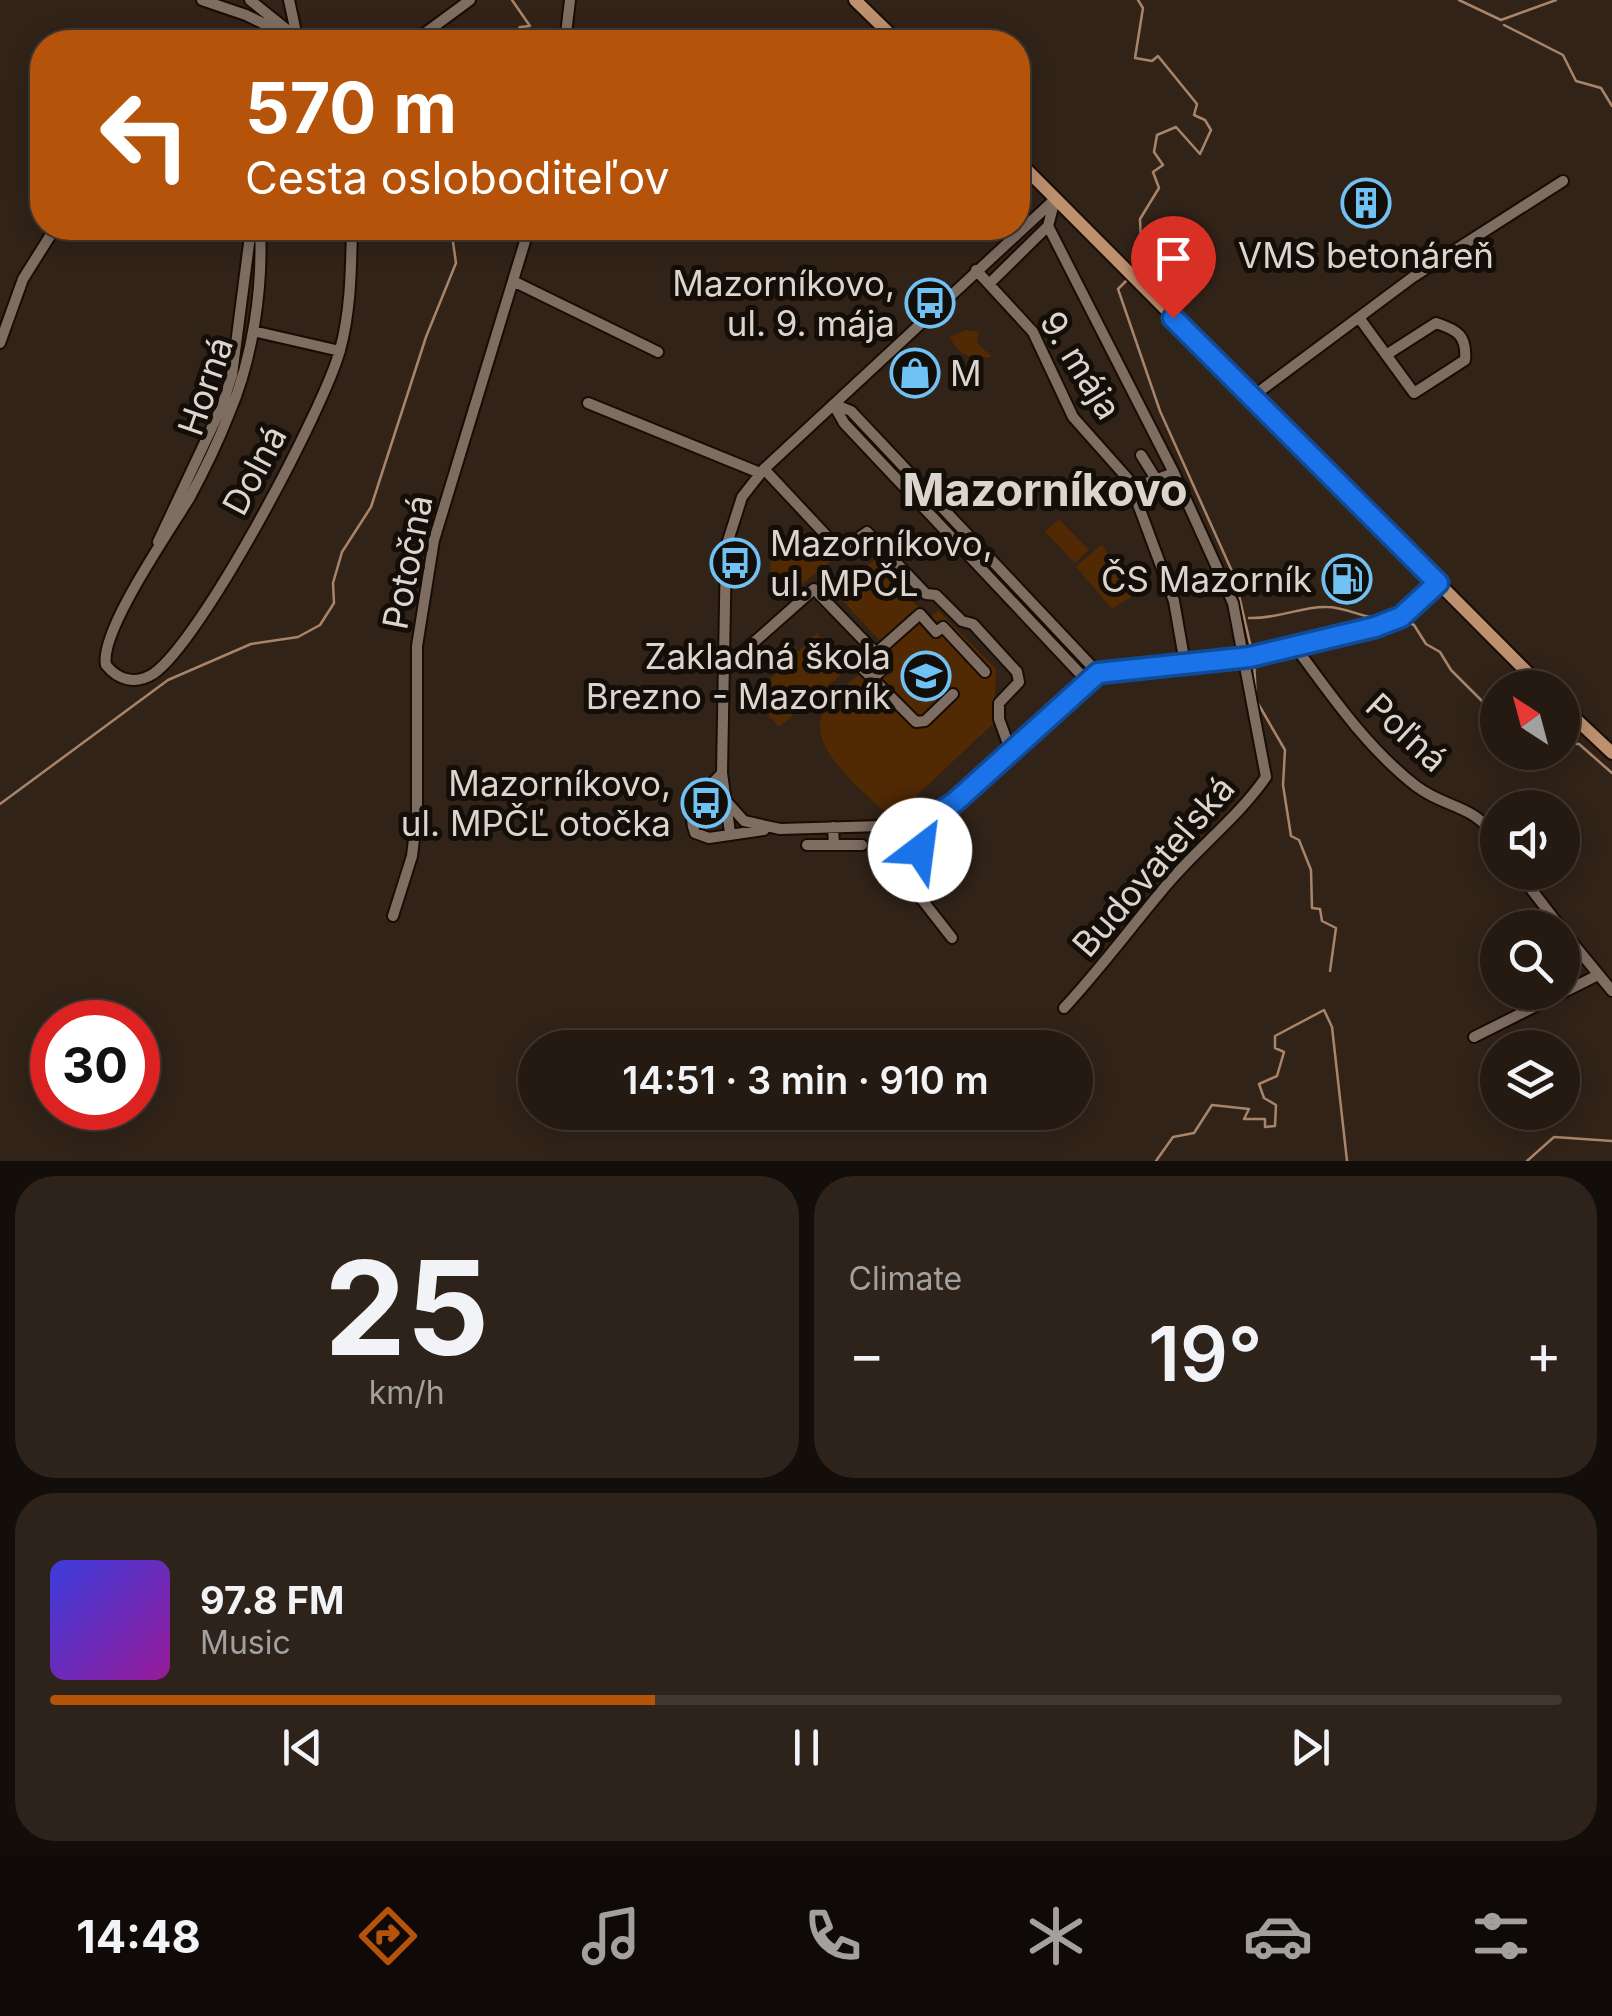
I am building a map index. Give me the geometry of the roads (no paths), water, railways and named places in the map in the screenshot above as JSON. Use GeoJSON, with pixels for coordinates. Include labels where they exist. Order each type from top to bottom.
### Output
{"type":"FeatureCollection","features":[{"type":"Feature","properties":{"kind":"main road"},"geometry":{"type":"LineString","coordinates":[[855,0],[886,30]]}},
{"type":"Feature","properties":{"kind":"main road"},"geometry":{"type":"LineString","coordinates":[[1030,173],[1525,670]]}},
{"type":"Feature","properties":{"kind":"main road"},"geometry":{"type":"LineString","coordinates":[[1580,723],[1612,753]]}},
{"type":"Feature","properties":{"kind":"street"},"geometry":{"type":"LineString","coordinates":[[202,0],[246,14],[276,30]]}},
{"type":"Feature","properties":{"kind":"street"},"geometry":{"type":"LineString","coordinates":[[250,0],[285,30]]}},
{"type":"Feature","properties":{"kind":"street"},"geometry":{"type":"LineString","coordinates":[[289,0],[296,30]]}},
{"type":"Feature","properties":{"kind":"street"},"geometry":{"type":"LineString","coordinates":[[429,30],[470,0]]}},
{"type":"Feature","properties":{"kind":"street"},"geometry":{"type":"LineString","coordinates":[[566,30],[570,0]]}},
{"type":"Feature","properties":{"kind":"street"},"geometry":{"type":"LineString","coordinates":[[1252,397],[1413,278],[1563,181]]}},
{"type":"Feature","properties":{"kind":"street"},"geometry":{"type":"LineString","coordinates":[[989,284],[1048,226],[1055,199]]}},
{"type":"Feature","properties":{"kind":"street"},"geometry":{"type":"LineString","coordinates":[[1030,221],[1055,199]]}},
{"type":"Feature","properties":{"kind":"street","name":"Budovateľská"},"geometry":{"type":"LineString","coordinates":[[1048,226],[1174,472],[1233,602],[1251,657],[1266,777],[1250,801],[1168,883],[1127,938],[1064,1008]]}},
{"type":"Feature","properties":{"kind":"street"},"geometry":{"type":"LineString","coordinates":[[0,343],[23,280],[48,240]]}},
{"type":"Feature","properties":{"kind":"street","name":"Horná"},"geometry":{"type":"LineString","coordinates":[[115,676],[106,665],[106,645],[156,548],[222,406],[232,374],[249,240]]}},
{"type":"Feature","properties":{"kind":"street","name":"Horná"},"geometry":{"type":"LineString","coordinates":[[156,548],[192,492],[230,414],[253,331],[259,240]]}},
{"type":"Feature","properties":{"kind":"street","name":"Dolná"},"geometry":{"type":"LineString","coordinates":[[115,676],[136,680],[152,674],[193,628],[254,529],[312,419],[340,351],[350,288],[352,240]]}},
{"type":"Feature","properties":{"kind":"street","name":"Potočná"},"geometry":{"type":"LineString","coordinates":[[393,916],[412,856],[417,814],[417,646],[434,540],[526,240]]}},
{"type":"Feature","properties":{"kind":"street"},"geometry":{"type":"LineString","coordinates":[[730,832],[722,773],[728,534],[742,497],[762,471],[1009,240]]}},
{"type":"Feature","properties":{"kind":"street","name":"9. mája"},"geometry":{"type":"LineString","coordinates":[[976,270],[1033,332],[1072,417],[1132,488],[1174,601],[1185,664]]}},
{"type":"Feature","properties":{"kind":"street"},"geometry":{"type":"LineString","coordinates":[[515,282],[658,352]]}},
{"type":"Feature","properties":{"kind":"street"},"geometry":{"type":"LineString","coordinates":[[1360,320],[1414,394],[1465,360],[1466,343],[1456,329],[1436,323],[1386,355]]}},
{"type":"Feature","properties":{"kind":"street"},"geometry":{"type":"LineString","coordinates":[[253,331],[340,351]]}},
{"type":"Feature","properties":{"kind":"street"},"geometry":{"type":"LineString","coordinates":[[588,403],[762,471],[837,547],[844,548],[868,532],[926,594],[936,595],[962,621],[973,624],[1018,672],[1019,682],[998,703],[998,719],[1012,752]]}},
{"type":"Feature","properties":{"kind":"street"},"geometry":{"type":"LineString","coordinates":[[834,404],[851,411],[1098,673]]}},
{"type":"Feature","properties":{"kind":"street"},"geometry":{"type":"LineString","coordinates":[[834,404],[844,423],[1086,680]]}},
{"type":"Feature","properties":{"kind":"street"},"geometry":{"type":"LineString","coordinates":[[1141,456],[1156,479]]}},
{"type":"Feature","properties":{"kind":"street"},"geometry":{"type":"LineString","coordinates":[[1132,488],[1174,472]]}},
{"type":"Feature","properties":{"kind":"street"},"geometry":{"type":"LineString","coordinates":[[722,773],[692,808],[690,819],[696,833],[709,838],[730,832],[921,823],[954,803],[1098,673],[1251,657],[1401,617],[1438,583]]}},
{"type":"Feature","properties":{"kind":"street"},"geometry":{"type":"LineString","coordinates":[[724,661],[743,652],[814,589],[876,653]]}},
{"type":"Feature","properties":{"kind":"street"},"geometry":{"type":"LineString","coordinates":[[953,694],[924,721],[916,722],[872,679],[858,672],[920,614],[936,632],[942,627],[985,672]]}},
{"type":"Feature","properties":{"kind":"street","name":"Poľná"},"geometry":{"type":"LineString","coordinates":[[1294,645],[1389,763],[1419,788],[1480,817]]}},
{"type":"Feature","properties":{"kind":"street"},"geometry":{"type":"LineString","coordinates":[[872,679],[886,666]]}},
{"type":"Feature","properties":{"kind":"street"},"geometry":{"type":"LineString","coordinates":[[727,802],[744,821],[780,829]]}},
{"type":"Feature","properties":{"kind":"street"},"geometry":{"type":"LineString","coordinates":[[921,823],[920,897],[952,938]]}},
{"type":"Feature","properties":{"kind":"street"},"geometry":{"type":"LineString","coordinates":[[832,828],[834,845]]}},
{"type":"Feature","properties":{"kind":"street"},"geometry":{"type":"LineString","coordinates":[[807,845],[862,845]]}},
{"type":"Feature","properties":{"kind":"street"},"geometry":{"type":"LineString","coordinates":[[1532,890],[1547,910]]}},
{"type":"Feature","properties":{"kind":"street"},"geometry":{"type":"LineString","coordinates":[[1580,952],[1612,991]]}},
{"type":"Feature","properties":{"kind":"street"},"geometry":{"type":"LineString","coordinates":[[1474,1037],[1612,969]]}},
{"type":"Feature","properties":{"kind":"waterway"},"geometry":{"type":"LineString","coordinates":[[512,0],[530,26],[518,30]]}},
{"type":"Feature","properties":{"kind":"waterway"},"geometry":{"type":"LineString","coordinates":[[1137,270],[1142,265],[1140,219],[1159,188],[1153,172],[1163,165],[1154,152],[1157,135],[1176,127],[1200,154],[1211,130],[1205,120],[1194,115],[1197,104],[1158,56],[1152,61],[1135,58],[1143,8],[1138,0]]}},
{"type":"Feature","properties":{"kind":"waterway"},"geometry":{"type":"LineString","coordinates":[[1459,0],[1501,20],[1556,0]]}},
{"type":"Feature","properties":{"kind":"waterway"},"geometry":{"type":"LineString","coordinates":[[1504,25],[1563,55],[1576,81],[1601,88],[1612,106]]}},
{"type":"Feature","properties":{"kind":"waterway"},"geometry":{"type":"LineString","coordinates":[[0,804],[168,680],[251,644],[298,637],[320,625],[334,603],[333,583],[342,552],[371,507],[426,337],[456,263],[453,240]]}},
{"type":"Feature","properties":{"kind":"waterway"},"geometry":{"type":"LineString","coordinates":[[1128,279],[1118,289],[1160,411],[1235,578],[1252,652]]}},
{"type":"Feature","properties":{"kind":"waterway"},"geometry":{"type":"LineString","coordinates":[[1249,618],[1327,607],[1382,619]]}},
{"type":"Feature","properties":{"kind":"waterway"},"geometry":{"type":"LineString","coordinates":[[1405,621],[1414,625],[1426,644],[1440,652],[1451,670],[1480,699]]}},
{"type":"Feature","properties":{"kind":"waterway"},"geometry":{"type":"LineString","coordinates":[[1254,660],[1256,700],[1285,750],[1283,785],[1291,836],[1299,840],[1311,870],[1312,908],[1320,909],[1322,921],[1336,928],[1330,971]]}},
{"type":"Feature","properties":{"kind":"waterway"},"geometry":{"type":"LineString","coordinates":[[1580,745],[1612,773]]}},
{"type":"Feature","properties":{"kind":"waterway"},"geometry":{"type":"LineString","coordinates":[[1156,1161],[1173,1137],[1194,1133],[1212,1105],[1249,1109],[1244,1119],[1265,1119],[1265,1127],[1275,1126],[1276,1105],[1264,1098],[1259,1084],[1277,1076],[1284,1052],[1275,1048],[1275,1036],[1324,1010],[1332,1027],[1347,1161]]}},
{"type":"Feature","properties":{"kind":"waterway"},"geometry":{"type":"LineString","coordinates":[[1527,1161],[1554,1137],[1612,1141]]}},
{"type":"Feature","properties":{"kind":"place","name":"VMS betonáreň"},"geometry":{"type":"Point","coordinates":[1366,203]}},
{"type":"Feature","properties":{"kind":"place","name":"Mazorníkovo, ul. 9. mája"},"geometry":{"type":"Point","coordinates":[930,303]}},
{"type":"Feature","properties":{"kind":"place","name":"M"},"geometry":{"type":"Point","coordinates":[915,373]}},
{"type":"Feature","properties":{"kind":"place","name":"Mazorníkovo, ul. MPČL"},"geometry":{"type":"Point","coordinates":[735,563]}},
{"type":"Feature","properties":{"kind":"place","name":"ČS Mazorník"},"geometry":{"type":"Point","coordinates":[1347,579]}},
{"type":"Feature","properties":{"kind":"place","name":"Zakladná škola Brezno - Mazorník"},"geometry":{"type":"Point","coordinates":[926,676]}},
{"type":"Feature","properties":{"kind":"place","name":"Mazorníkovo, ul. MPČĽ otočka"},"geometry":{"type":"Point","coordinates":[706,803]}},
{"type":"Feature","properties":{"kind":"district","name":"Mazorníkovo"},"geometry":{"type":"Point","coordinates":[1045,489]}}]}
